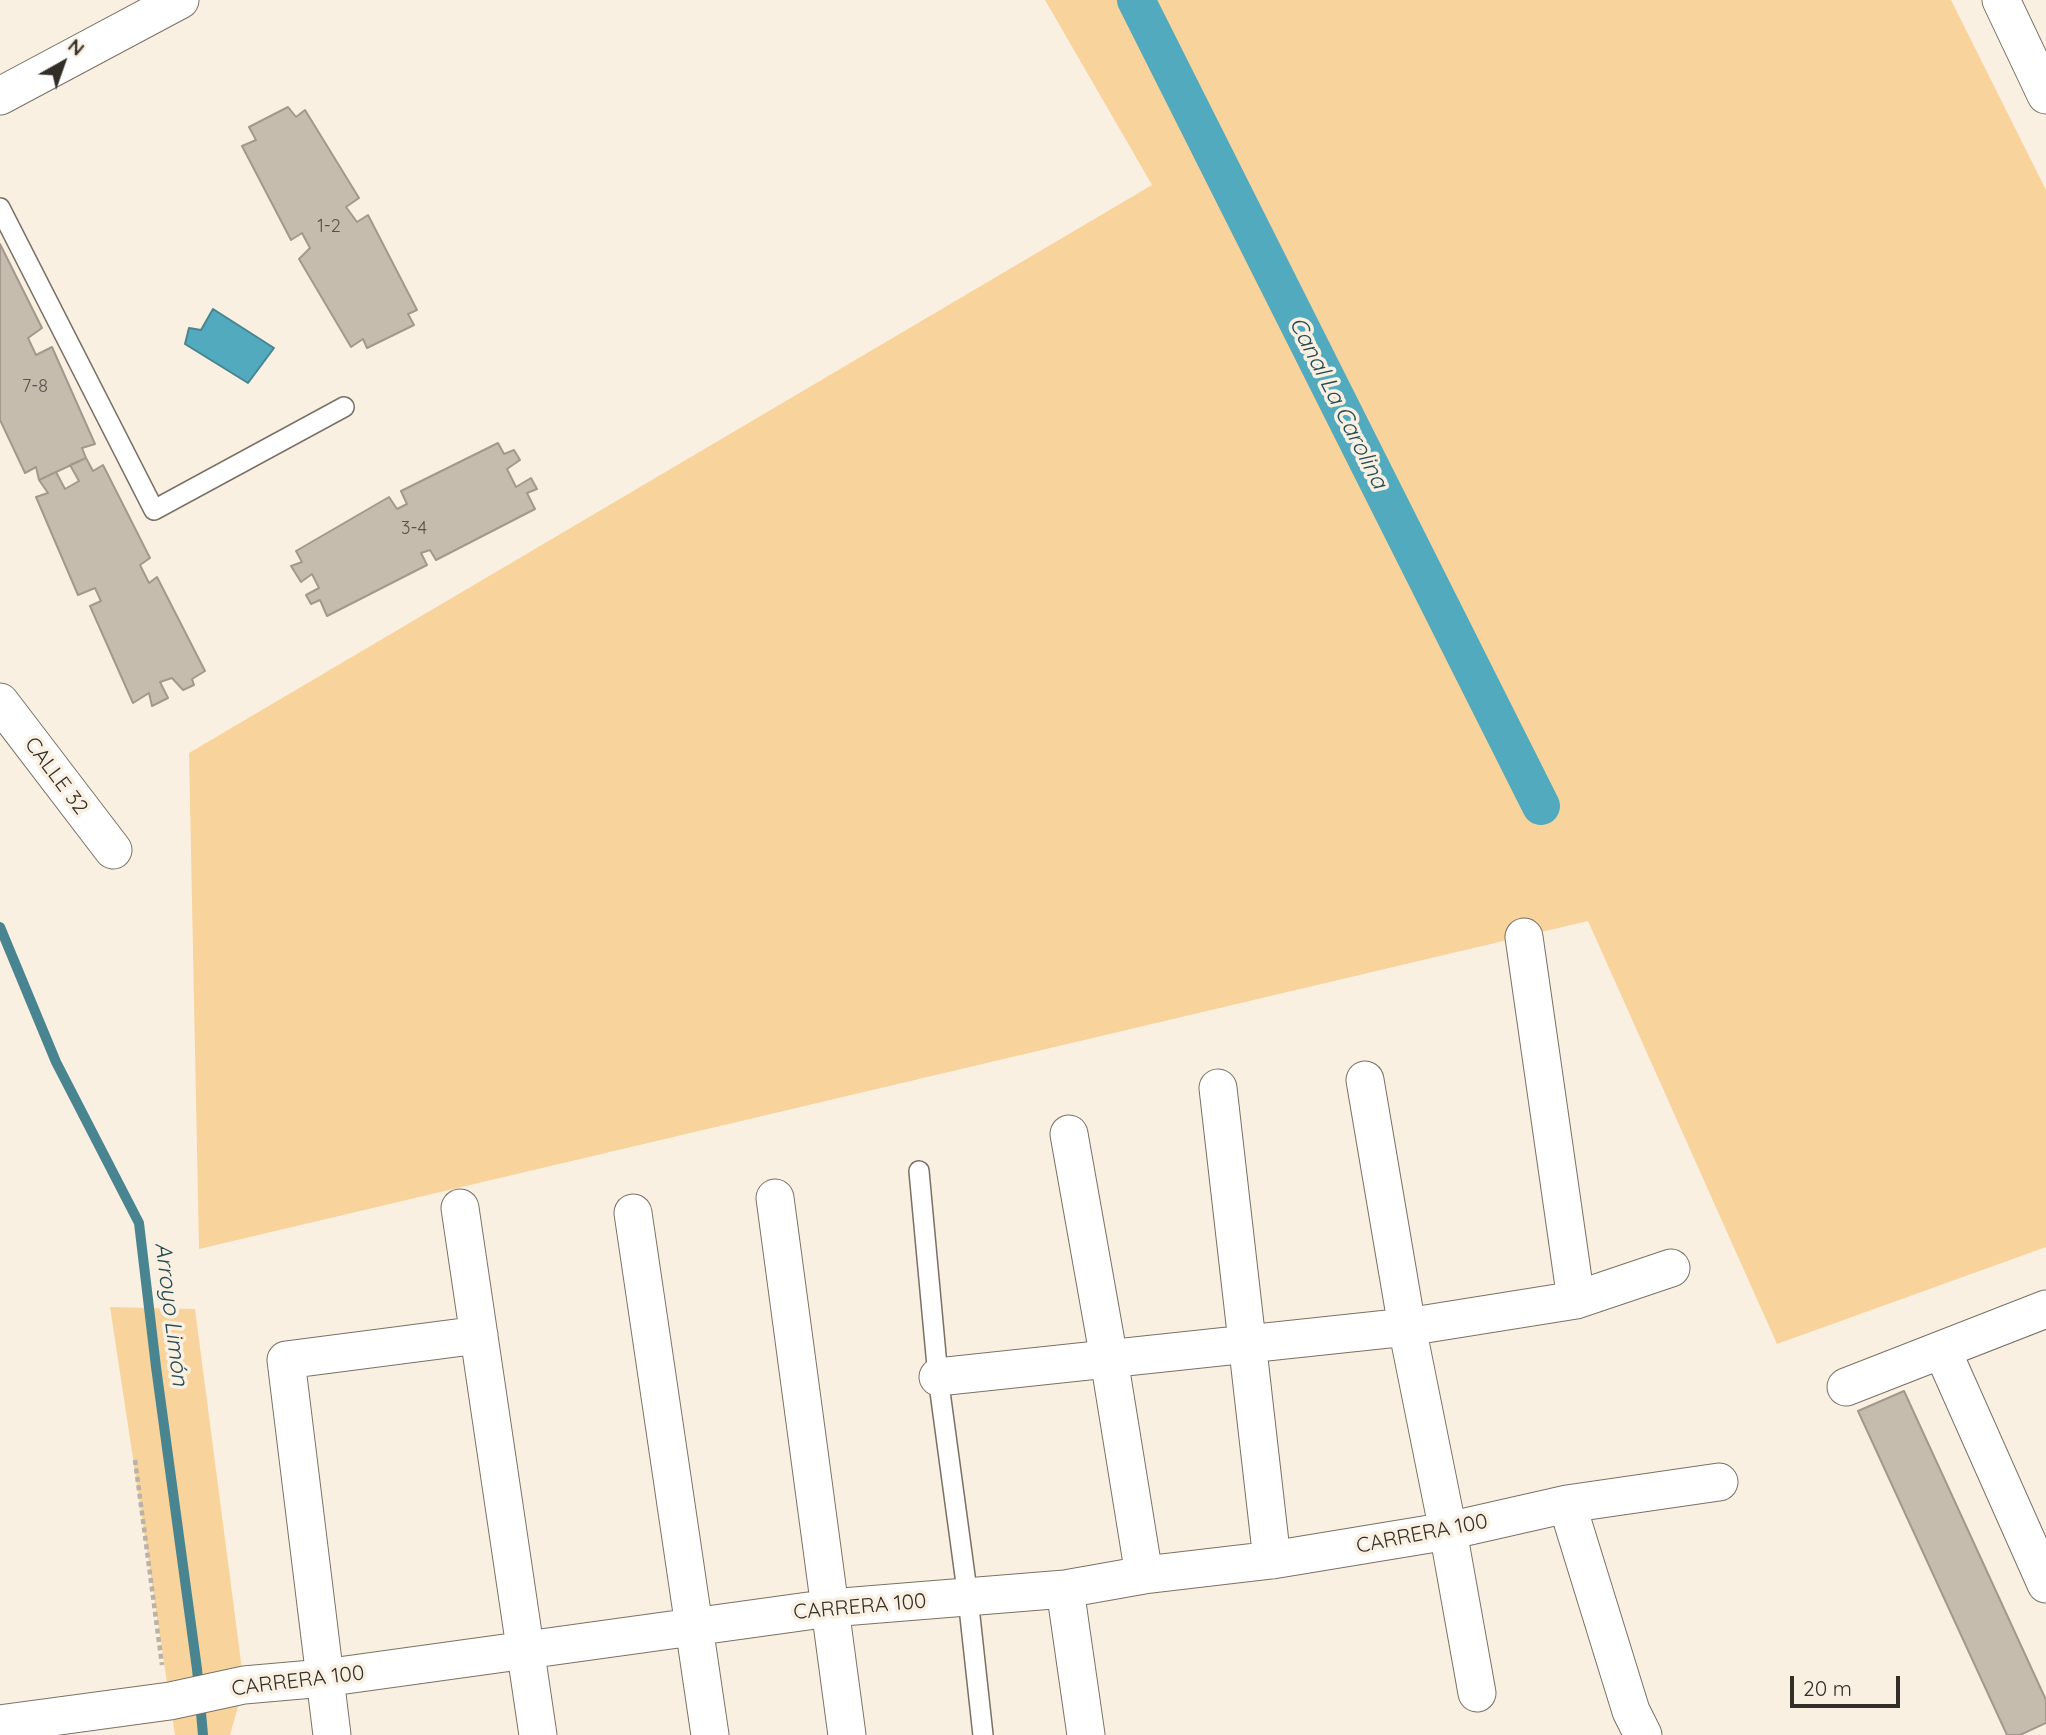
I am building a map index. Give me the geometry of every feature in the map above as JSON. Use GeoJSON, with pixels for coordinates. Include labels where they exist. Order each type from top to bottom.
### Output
{"type":"FeatureCollection","features":[{"type":"Feature","properties":{"kind":"street"},"geometry":{"type":"LineString","coordinates":[[0,96],[180,0]]}},
{"type":"Feature","properties":{"kind":"street"},"geometry":{"type":"LineString","coordinates":[[2001,0],[2046,95]]}},
{"type":"Feature","properties":{"kind":"street","name":"CALLE 32"},"geometry":{"type":"LineString","coordinates":[[0,702],[113,849]]}},
{"type":"Feature","properties":{"kind":"street"},"geometry":{"type":"LineString","coordinates":[[1524,937],[1576,1300]]}},
{"type":"Feature","properties":{"kind":"street"},"geometry":{"type":"LineString","coordinates":[[1365,1080],[1407,1327],[1478,1693]]}},
{"type":"Feature","properties":{"kind":"street"},"geometry":{"type":"LineString","coordinates":[[1218,1088],[1272,1560]]}},
{"type":"Feature","properties":{"kind":"street"},"geometry":{"type":"LineString","coordinates":[[1069,1134],[1144,1575]]}},
{"type":"Feature","properties":{"kind":"street"},"geometry":{"type":"LineString","coordinates":[[775,1198],[847,1735]]}},
{"type":"Feature","properties":{"kind":"street"},"geometry":{"type":"LineString","coordinates":[[460,1208],[538,1735]]}},
{"type":"Feature","properties":{"kind":"street"},"geometry":{"type":"LineString","coordinates":[[633,1213],[710,1735]]}},
{"type":"Feature","properties":{"kind":"street"},"geometry":{"type":"LineString","coordinates":[[938,1377],[1407,1327],[1576,1300],[1671,1268]]}},
{"type":"Feature","properties":{"kind":"street"},"geometry":{"type":"LineString","coordinates":[[1846,1387],[2046,1309]]}},
{"type":"Feature","properties":{"kind":"street"},"geometry":{"type":"LineString","coordinates":[[332,1735],[286,1360],[479,1335]]}},
{"type":"Feature","properties":{"kind":"street"},"geometry":{"type":"LineString","coordinates":[[1942,1350],[2046,1584]]}},
{"type":"Feature","properties":{"kind":"street","name":"CARRERA 100"},"geometry":{"type":"LineString","coordinates":[[0,1724],[158,1702],[244,1685],[324,1678],[830,1608],[1065,1589],[1144,1575],[1272,1560],[1448,1531],[1567,1504],[1719,1482]]}},
{"type":"Feature","properties":{"kind":"street"},"geometry":{"type":"LineString","coordinates":[[1567,1504],[1631,1712],[1643,1735]]}},
{"type":"Feature","properties":{"kind":"street"},"geometry":{"type":"LineString","coordinates":[[1065,1589],[1086,1735]]}},
{"type":"Feature","properties":{"kind":"lane"},"geometry":{"type":"LineString","coordinates":[[0,208],[154,510],[344,407]]}},
{"type":"Feature","properties":{"kind":"lane"},"geometry":{"type":"LineString","coordinates":[[919,1171],[938,1377],[968,1598],[983,1735]]}},
{"type":"Feature","properties":{"kind":"path"},"geometry":{"type":"LineString","coordinates":[[135,1460],[163,1673],[158,1702]]}},
{"type":"Feature","properties":{"kind":"shaded area"},"geometry":{"type":"Polygon","coordinates":[[[1045,0],[1951,0],[2046,190],[2046,1247],[1777,1344],[1588,921],[199,1249],[189,753],[1152,185],[1045,0]]]}},
{"type":"Feature","properties":{"kind":"shaded area"},"geometry":{"type":"Polygon","coordinates":[[[110,1307],[195,1309],[244,1685],[230,1735],[175,1735],[110,1307]]]}},
{"type":"Feature","properties":{"kind":"water"},"geometry":{"type":"Polygon","coordinates":[[[213,309],[274,348],[248,383],[185,344],[189,328],[201,330],[213,309]]]}},
{"type":"Feature","properties":{"kind":"building"},"geometry":{"type":"Polygon","coordinates":[[[288,107],[296,117],[305,110],[359,198],[346,207],[357,222],[368,215],[417,310],[408,314],[414,325],[367,348],[363,339],[351,347],[299,259],[310,248],[302,233],[291,240],[242,146],[256,140],[249,127],[288,107]]]}},
{"type":"Feature","properties":{"kind":"building"},"geometry":{"type":"Polygon","coordinates":[[[0,244],[42,328],[28,338],[36,355],[52,347],[95,444],[82,448],[86,458],[39,480],[36,467],[25,473],[0,420],[0,244]]]}},
{"type":"Feature","properties":{"kind":"building"},"geometry":{"type":"Polygon","coordinates":[[[498,443],[504,454],[514,450],[520,460],[507,469],[516,487],[531,478],[537,489],[527,493],[535,509],[436,560],[430,550],[421,553],[427,565],[327,616],[320,600],[311,604],[306,595],[319,588],[312,574],[301,582],[291,566],[302,562],[296,551],[389,497],[397,509],[407,504],[401,491],[498,443]]]}},
{"type":"Feature","properties":{"kind":"building"},"geometry":{"type":"Polygon","coordinates":[[[86,458],[93,471],[103,465],[150,558],[140,565],[149,583],[157,577],[205,671],[192,679],[194,685],[183,690],[172,678],[160,682],[168,698],[152,706],[149,693],[133,703],[90,606],[101,601],[95,588],[78,595],[36,497],[48,493],[39,480],[56,472],[65,489],[79,481],[70,465],[86,458]]]}},
{"type":"Feature","properties":{"kind":"building"},"geometry":{"type":"Polygon","coordinates":[[[1904,1391],[2046,1700],[2046,1723],[2020,1735],[2007,1735],[1858,1411],[1904,1391]]]}},
{"type":"Feature","properties":{"kind":"waterway","name":"Canal La Carolina"},"geometry":{"type":"LineString","coordinates":[[1136,0],[1541,806]]}},
{"type":"Feature","properties":{"kind":"waterway","name":"Arroyo Limón"},"geometry":{"type":"LineString","coordinates":[[0,927],[56,1062],[139,1223],[197,1669],[203,1735]]}}]}
